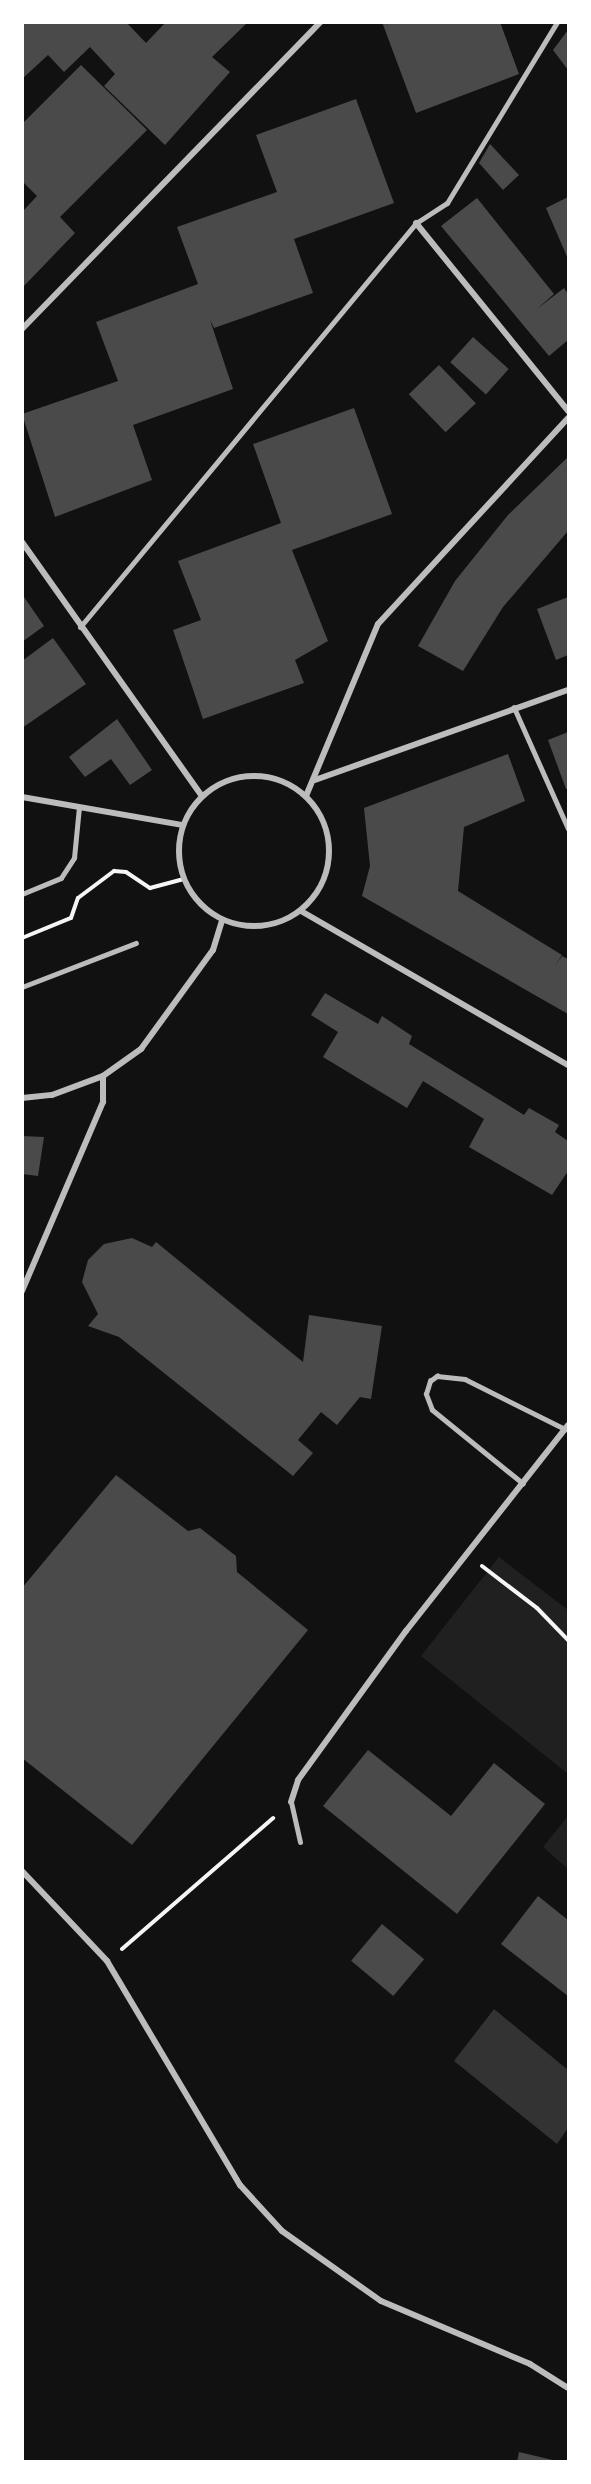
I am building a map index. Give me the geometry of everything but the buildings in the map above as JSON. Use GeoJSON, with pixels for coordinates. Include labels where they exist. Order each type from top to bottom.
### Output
{"type":"FeatureCollection","features":[{"type":"Feature","properties":{"kind":"street"},"geometry":{"type":"LineString","coordinates":[[22,329],[321,22]]}},
{"type":"Feature","properties":{"kind":"street"},"geometry":{"type":"LineString","coordinates":[[80,627],[416,223],[447,202],[557,22]]}},
{"type":"Feature","properties":{"kind":"street"},"geometry":{"type":"LineString","coordinates":[[416,223],[568,411]]}},
{"type":"Feature","properties":{"kind":"street"},"geometry":{"type":"LineString","coordinates":[[306,796],[315,780],[378,624],[568,418]]}},
{"type":"Feature","properties":{"kind":"street"},"geometry":{"type":"LineString","coordinates":[[22,542],[201,795]]}},
{"type":"Feature","properties":{"kind":"street"},"geometry":{"type":"LineString","coordinates":[[315,780],[514,707],[568,690]]}},
{"type":"Feature","properties":{"kind":"street"},"geometry":{"type":"LineString","coordinates":[[243,775],[276,779],[306,796],[330,842],[321,884],[301,911],[276,924],[248,927],[222,920],[199,903],[183,879],[178,852],[182,825],[201,795],[243,775]]}},
{"type":"Feature","properties":{"kind":"street"},"geometry":{"type":"LineString","coordinates":[[22,797],[182,825]]}},
{"type":"Feature","properties":{"kind":"street"},"geometry":{"type":"LineString","coordinates":[[301,911],[568,1065]]}},
{"type":"Feature","properties":{"kind":"street"},"geometry":{"type":"LineString","coordinates":[[22,1098],[52,1095],[103,1076],[141,1049],[213,950],[222,920]]}},
{"type":"Feature","properties":{"kind":"street"},"geometry":{"type":"LineString","coordinates":[[22,1291],[103,1102],[103,1076]]}},
{"type":"Feature","properties":{"kind":"street"},"geometry":{"type":"LineString","coordinates":[[300,1842],[291,1802],[298,1779],[567,1427]]}},
{"type":"Feature","properties":{"kind":"street"},"geometry":{"type":"LineString","coordinates":[[22,1870],[108,1961],[240,2185],[282,2231],[381,2301],[530,2364],[568,2388]]}},
{"type":"Feature","properties":{"kind":"lane"},"geometry":{"type":"LineString","coordinates":[[514,707],[568,828]]}},
{"type":"Feature","properties":{"kind":"lane"},"geometry":{"type":"LineString","coordinates":[[22,894],[61,878],[74,858],[79,807]]}},
{"type":"Feature","properties":{"kind":"lane"},"geometry":{"type":"LineString","coordinates":[[22,987],[136,943]]}},
{"type":"Feature","properties":{"kind":"lane"},"geometry":{"type":"LineString","coordinates":[[523,1484],[432,1410],[426,1394],[430,1381],[437,1376],[465,1379],[567,1427]]}},
{"type":"Feature","properties":{"kind":"path"},"geometry":{"type":"LineString","coordinates":[[22,938],[71,918],[78,898],[114,872],[126,872],[150,888],[183,879]]}},
{"type":"Feature","properties":{"kind":"path"},"geometry":{"type":"LineString","coordinates":[[467,1555],[537,1608],[568,1641]]}},
{"type":"Feature","properties":{"kind":"path"},"geometry":{"type":"LineString","coordinates":[[108,1961],[291,1802]]}},
{"type":"Feature","properties":{"kind":"shaded area"},"geometry":{"type":"Polygon","coordinates":[[[499,1557],[568,1610],[568,1774],[421,1656],[499,1557]]]}},
{"type":"Feature","properties":{"kind":"shaded area"},"geometry":{"type":"Polygon","coordinates":[[[568,1816],[568,1869],[543,1847],[568,1816]]]}},
{"type":"Feature","properties":{"kind":"shaded area"},"geometry":{"type":"Polygon","coordinates":[[[494,2009],[568,2070],[568,2128],[557,2144],[454,2061],[494,2009]]]}}]}
